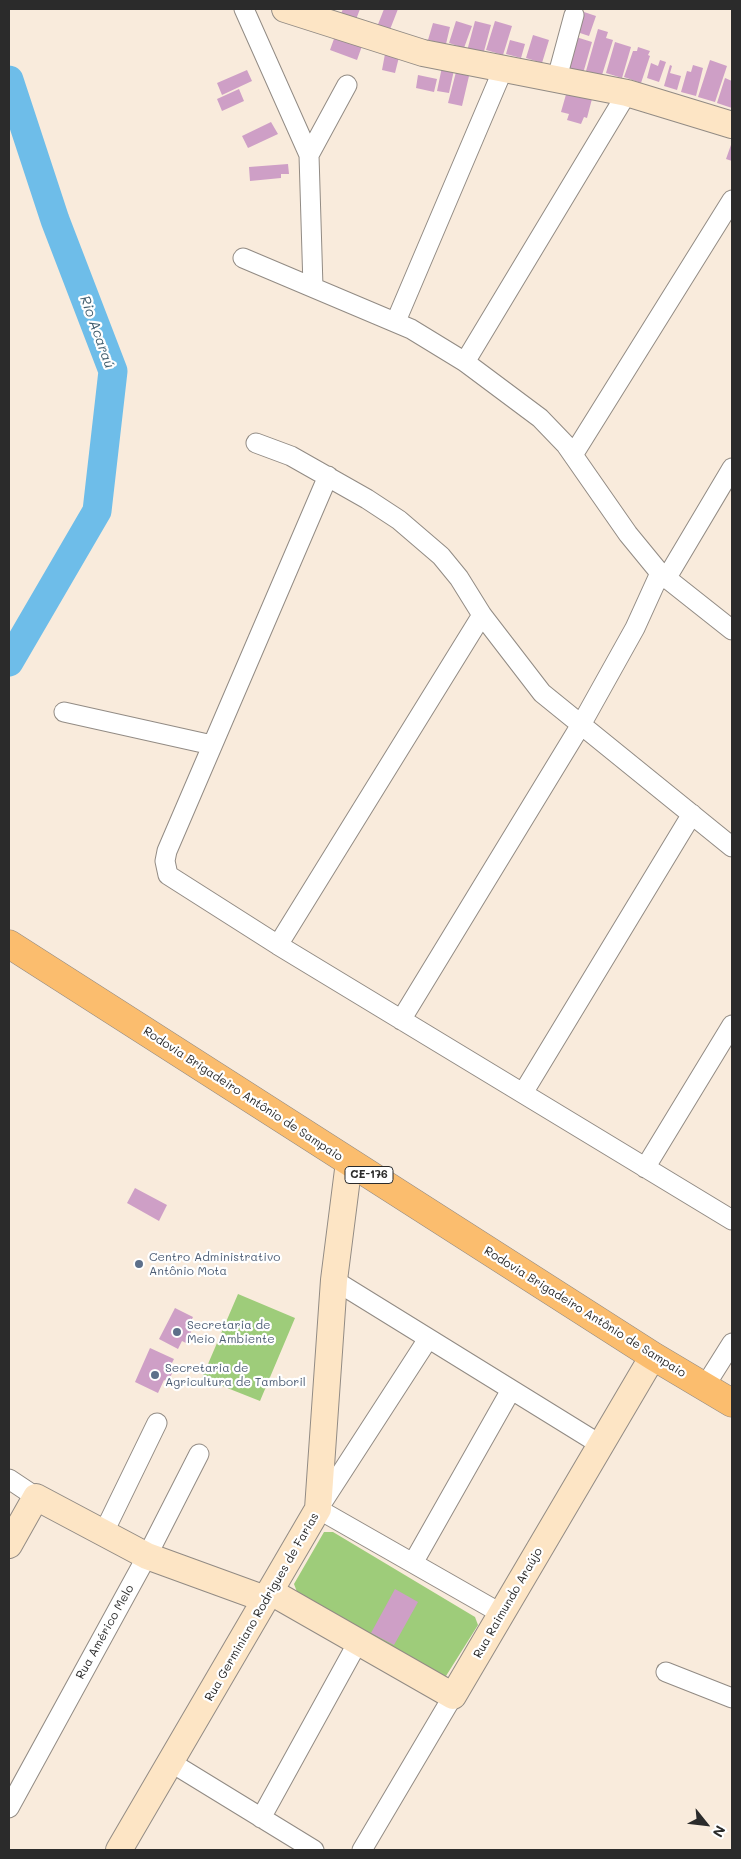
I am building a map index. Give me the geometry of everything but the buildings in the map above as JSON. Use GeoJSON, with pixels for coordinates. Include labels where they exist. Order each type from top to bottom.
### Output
{"type":"FeatureCollection","features":[{"type":"Feature","properties":{"kind":"main road","name":"Rodovia Brigadeiro Antônio de Sampaio"},"geometry":{"type":"LineString","coordinates":[[9,944],[348,1162],[654,1356],[732,1403]]}},
{"type":"Feature","properties":{"kind":"street"},"geometry":{"type":"LineString","coordinates":[[244,9],[309,154],[313,287]]}},
{"type":"Feature","properties":{"kind":"street"},"geometry":{"type":"LineString","coordinates":[[285,9],[424,53],[627,93],[732,125]]}},
{"type":"Feature","properties":{"kind":"street"},"geometry":{"type":"LineString","coordinates":[[557,78],[574,15]]}},
{"type":"Feature","properties":{"kind":"street"},"geometry":{"type":"LineString","coordinates":[[396,321],[504,68]]}},
{"type":"Feature","properties":{"kind":"street"},"geometry":{"type":"LineString","coordinates":[[309,154],[347,85]]}},
{"type":"Feature","properties":{"kind":"street"},"geometry":{"type":"LineString","coordinates":[[465,362],[627,93]]}},
{"type":"Feature","properties":{"kind":"street"},"geometry":{"type":"LineString","coordinates":[[573,455],[732,200]]}},
{"type":"Feature","properties":{"kind":"street"},"geometry":{"type":"LineString","coordinates":[[243,258],[396,321],[465,362],[540,418],[566,445],[628,534],[663,576],[732,630]]}},
{"type":"Feature","properties":{"kind":"street"},"geometry":{"type":"LineString","coordinates":[[256,443],[291,456],[328,476],[399,520],[441,556],[459,578],[482,615],[542,693],[582,723],[732,847]]}},
{"type":"Feature","properties":{"kind":"street"},"geometry":{"type":"LineString","coordinates":[[401,1020],[582,723],[663,576],[732,468]]}},
{"type":"Feature","properties":{"kind":"street"},"geometry":{"type":"LineString","coordinates":[[328,476],[167,851],[166,870],[172,880],[732,1220]]}},
{"type":"Feature","properties":{"kind":"street"},"geometry":{"type":"LineString","coordinates":[[278,945],[482,615]]}},
{"type":"Feature","properties":{"kind":"street"},"geometry":{"type":"LineString","coordinates":[[64,712],[212,745]]}},
{"type":"Feature","properties":{"kind":"street"},"geometry":{"type":"LineString","coordinates":[[523,1093],[692,814]]}},
{"type":"Feature","properties":{"kind":"street"},"geometry":{"type":"LineString","coordinates":[[645,1168],[732,1025]]}},
{"type":"Feature","properties":{"kind":"street","name":"Rua Germiniano Rodrigues de Farias"},"geometry":{"type":"LineString","coordinates":[[119,1850],[172,1763],[318,1509],[334,1280],[348,1162]]}},
{"type":"Feature","properties":{"kind":"street"},"geometry":{"type":"LineString","coordinates":[[334,1280],[601,1445]]}},
{"type":"Feature","properties":{"kind":"street"},"geometry":{"type":"LineString","coordinates":[[428,1339],[318,1509],[502,1614]]}},
{"type":"Feature","properties":{"kind":"street"},"geometry":{"type":"LineString","coordinates":[[705,1386],[732,1343]]}},
{"type":"Feature","properties":{"kind":"street","name":"Rua Raimundo Araújo"},"geometry":{"type":"LineString","coordinates":[[362,1850],[654,1356]]}},
{"type":"Feature","properties":{"kind":"street"},"geometry":{"type":"LineString","coordinates":[[412,1563],[511,1390]]}},
{"type":"Feature","properties":{"kind":"street"},"geometry":{"type":"LineString","coordinates":[[102,1534],[157,1422]]}},
{"type":"Feature","properties":{"kind":"street","name":"Rua Américo Melo"},"geometry":{"type":"LineString","coordinates":[[9,1808],[147,1556],[199,1454]]}},
{"type":"Feature","properties":{"kind":"street"},"geometry":{"type":"LineString","coordinates":[[9,1479],[36,1497],[102,1534],[147,1556],[268,1596],[358,1642],[453,1696]]}},
{"type":"Feature","properties":{"kind":"street"},"geometry":{"type":"LineString","coordinates":[[9,1545],[36,1497]]}},
{"type":"Feature","properties":{"kind":"street"},"geometry":{"type":"LineString","coordinates":[[261,1818],[358,1642]]}},
{"type":"Feature","properties":{"kind":"street"},"geometry":{"type":"LineString","coordinates":[[666,1672],[732,1698]]}},
{"type":"Feature","properties":{"kind":"street"},"geometry":{"type":"LineString","coordinates":[[172,1763],[261,1818],[289,1844],[314,1850]]}},
{"type":"Feature","properties":{"kind":"green space"},"geometry":{"type":"Polygon","coordinates":[[[238,1294],[295,1318],[260,1401],[202,1378],[238,1294]]]}},
{"type":"Feature","properties":{"kind":"green space"},"geometry":{"type":"Polygon","coordinates":[[[324,1532],[333,1532],[475,1617],[478,1625],[446,1676],[437,1678],[297,1592],[294,1584],[324,1532]]]}},
{"type":"Feature","properties":{"kind":"waterway","name":"Rio Acaraú"},"geometry":{"type":"LineString","coordinates":[[9,80],[55,220],[113,371],[97,511],[9,662]]}},
{"type":"Feature","properties":{"kind":"place","name":"Centro Administrativo Antônio Mota"},"geometry":{"type":"Point","coordinates":[139,1264]}},
{"type":"Feature","properties":{"kind":"place","name":"Secretaria de Meio Ambiente"},"geometry":{"type":"Point","coordinates":[177,1332]}},
{"type":"Feature","properties":{"kind":"place","name":"Secretaria de Agricultura de Tamboril"},"geometry":{"type":"Point","coordinates":[155,1375]}}]}
